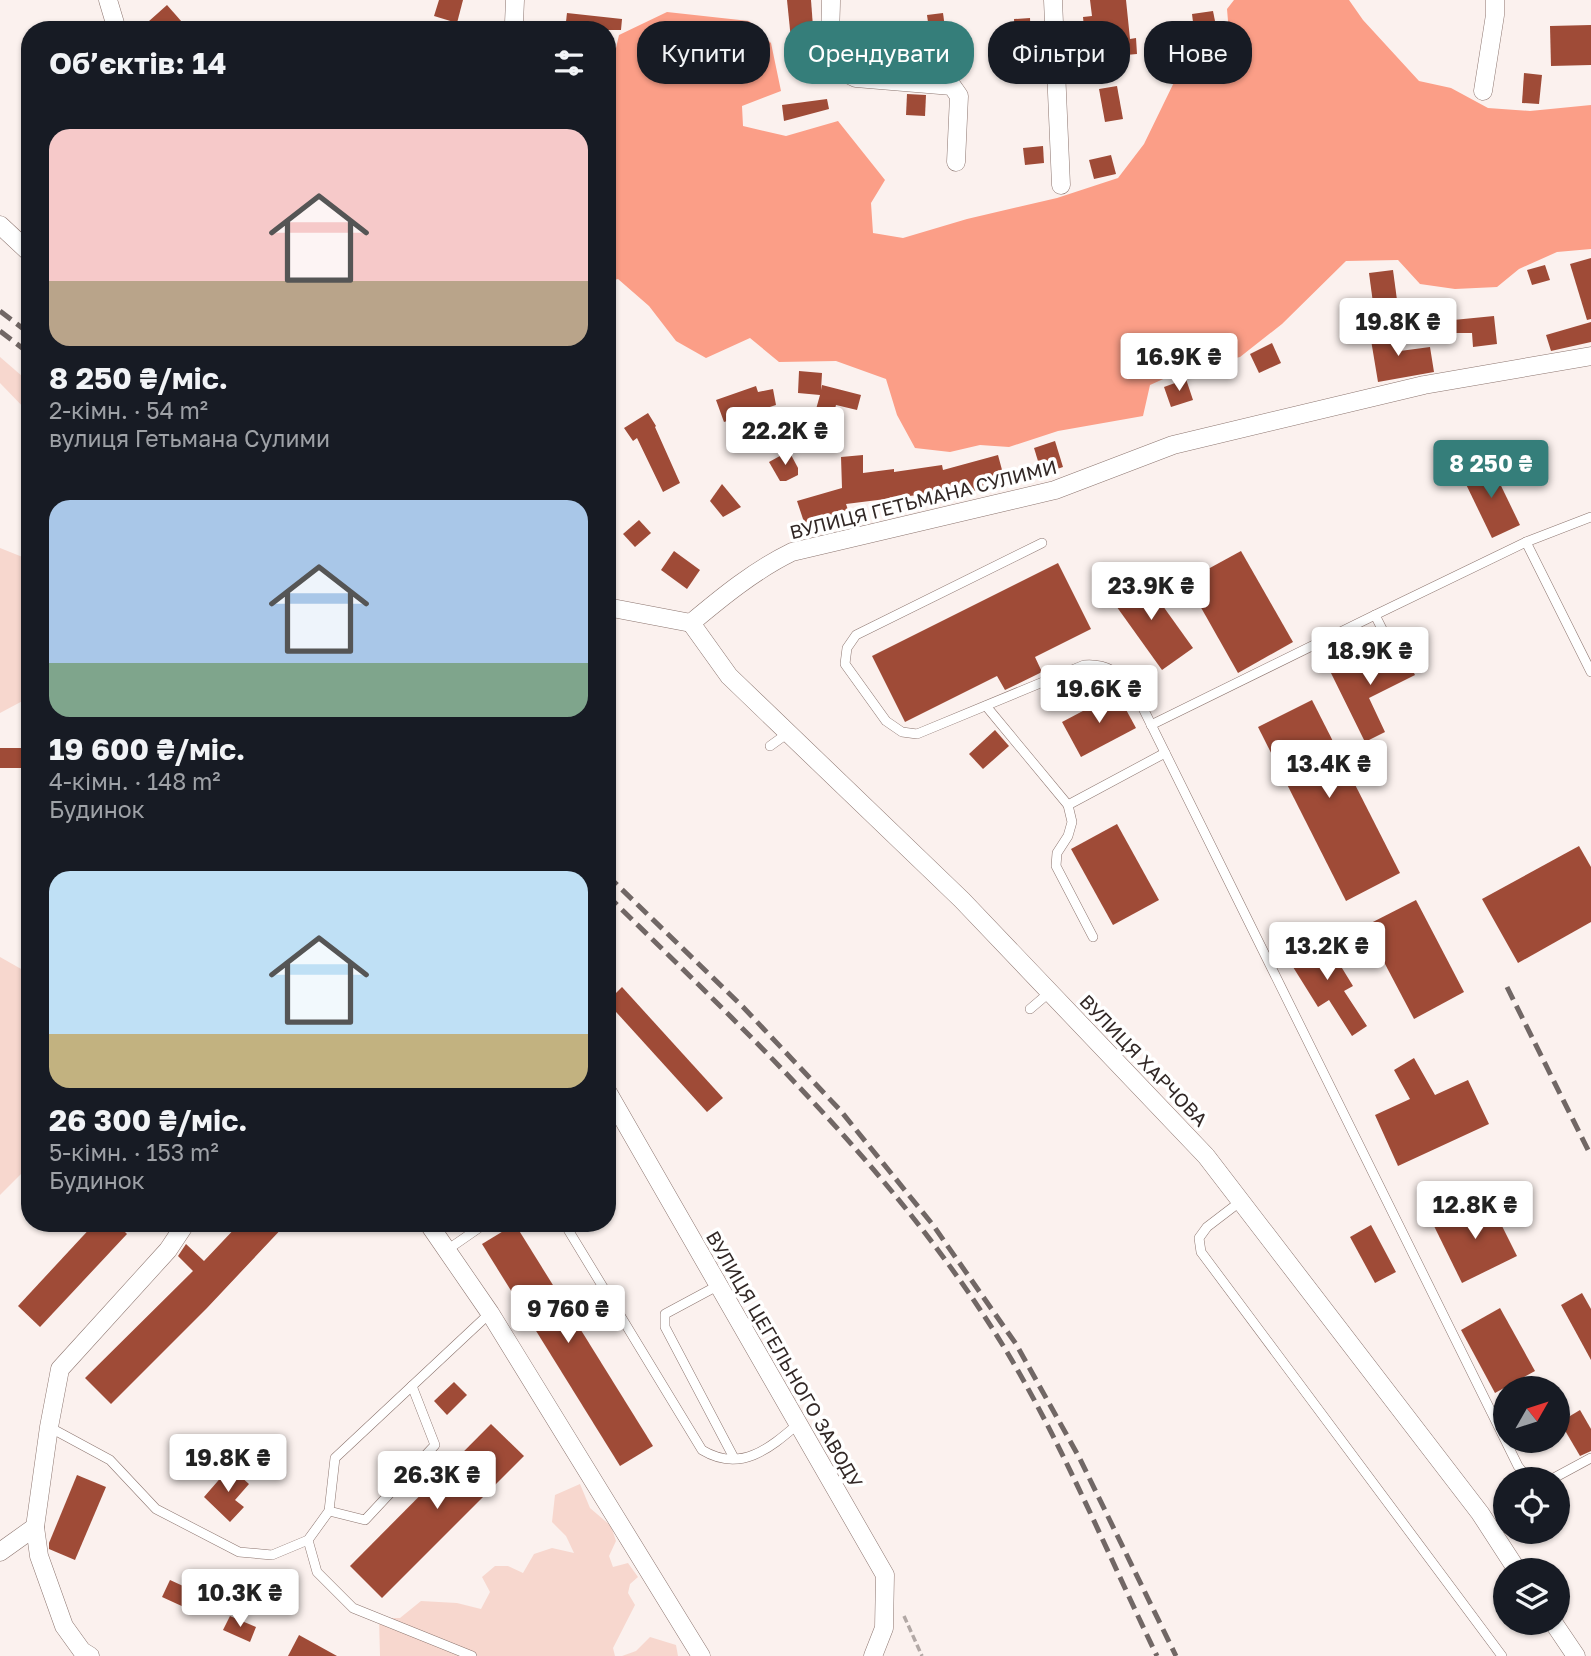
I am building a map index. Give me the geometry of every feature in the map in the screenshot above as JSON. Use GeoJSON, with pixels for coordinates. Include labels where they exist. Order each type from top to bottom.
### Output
{"type":"FeatureCollection","features":[{"type":"Feature","properties":{"kind":"street"},"geometry":{"type":"LineString","coordinates":[[108,0],[114,21]]}},
{"type":"Feature","properties":{"kind":"street"},"geometry":{"type":"LineString","coordinates":[[514,21],[515,0]]}},
{"type":"Feature","properties":{"kind":"street"},"geometry":{"type":"LineString","coordinates":[[831,0],[832,55],[844,74],[856,78],[952,86],[959,96],[956,162]]}},
{"type":"Feature","properties":{"kind":"street"},"geometry":{"type":"LineString","coordinates":[[1053,0],[1061,185]]}},
{"type":"Feature","properties":{"kind":"street"},"geometry":{"type":"LineString","coordinates":[[1483,91],[1495,0]]}},
{"type":"Feature","properties":{"kind":"street"},"geometry":{"type":"LineString","coordinates":[[0,225],[21,245]]}},
{"type":"Feature","properties":{"kind":"street","name":"ВУЛИЦЯ ГЕТЬМАНА СУЛИМИ"},"geometry":{"type":"LineString","coordinates":[[691,623],[714,603],[774,561],[792,552],[1055,490],[1173,445],[1424,386],[1591,356]]}},
{"type":"Feature","properties":{"kind":"street"},"geometry":{"type":"LineString","coordinates":[[616,609],[691,623]]}},
{"type":"Feature","properties":{"kind":"street","name":"ВУЛИЦЯ ХАРЧОВА"},"geometry":{"type":"LineString","coordinates":[[691,623],[729,676],[962,900],[1206,1156],[1480,1513],[1509,1558]]}},
{"type":"Feature","properties":{"kind":"street","name":"ВУЛИЦЯ ЦЕГЕЛЬНОГО ЗАВОДУ"},"geometry":{"type":"LineString","coordinates":[[616,1107],[885,1575],[884,1628],[873,1656]]}},
{"type":"Feature","properties":{"kind":"street"},"geometry":{"type":"LineString","coordinates":[[90,1656],[82,1651],[64,1626],[39,1556],[35,1527],[60,1369],[168,1250],[180,1232]]}},
{"type":"Feature","properties":{"kind":"street"},"geometry":{"type":"LineString","coordinates":[[434,1232],[490,1312],[701,1656]]}},
{"type":"Feature","properties":{"kind":"street"},"geometry":{"type":"LineString","coordinates":[[0,1552],[35,1527]]}},
{"type":"Feature","properties":{"kind":"street"},"geometry":{"type":"LineString","coordinates":[[1562,1635],[1576,1656]]}},
{"type":"Feature","properties":{"kind":"lane"},"geometry":{"type":"LineString","coordinates":[[1151,724],[1526,542],[1591,517]]}},
{"type":"Feature","properties":{"kind":"lane"},"geometry":{"type":"LineString","coordinates":[[1526,542],[1591,672]]}},
{"type":"Feature","properties":{"kind":"lane"},"geometry":{"type":"LineString","coordinates":[[1042,543],[856,635],[847,648],[845,664],[886,721],[902,732],[917,734],[1084,665],[1098,664],[1121,675],[1134,690],[1511,1454],[1520,1467]]}},
{"type":"Feature","properties":{"kind":"lane"},"geometry":{"type":"LineString","coordinates":[[1375,615],[1385,635]]}},
{"type":"Feature","properties":{"kind":"lane"},"geometry":{"type":"LineString","coordinates":[[986,706],[1068,805],[1072,822],[1068,836],[1057,853],[1056,866],[1093,937]]}},
{"type":"Feature","properties":{"kind":"lane"},"geometry":{"type":"LineString","coordinates":[[771,746],[789,733]]}},
{"type":"Feature","properties":{"kind":"lane"},"geometry":{"type":"LineString","coordinates":[[1068,805],[1165,753]]}},
{"type":"Feature","properties":{"kind":"lane"},"geometry":{"type":"LineString","coordinates":[[1030,1009],[1050,992]]}},
{"type":"Feature","properties":{"kind":"lane"},"geometry":{"type":"LineString","coordinates":[[1241,1201],[1207,1227],[1199,1238],[1201,1252],[1502,1656]]}},
{"type":"Feature","properties":{"kind":"lane"},"geometry":{"type":"LineString","coordinates":[[447,1250],[473,1232]]}},
{"type":"Feature","properties":{"kind":"lane"},"geometry":{"type":"LineString","coordinates":[[569,1232],[702,1450],[715,1458],[754,1456],[769,1449],[798,1424]]}},
{"type":"Feature","properties":{"kind":"lane"},"geometry":{"type":"LineString","coordinates":[[719,1285],[665,1314],[665,1327],[734,1458]]}},
{"type":"Feature","properties":{"kind":"lane"},"geometry":{"type":"LineString","coordinates":[[49,1427],[110,1460],[156,1510],[239,1552],[272,1555],[308,1540],[329,1511],[335,1458],[490,1312]]}},
{"type":"Feature","properties":{"kind":"lane"},"geometry":{"type":"LineString","coordinates":[[329,1511],[365,1520],[435,1445],[412,1386]]}},
{"type":"Feature","properties":{"kind":"lane"},"geometry":{"type":"LineString","coordinates":[[1570,1469],[1591,1458]]}},
{"type":"Feature","properties":{"kind":"lane"},"geometry":{"type":"LineString","coordinates":[[308,1540],[317,1572],[353,1608],[472,1656]]}},
{"type":"Feature","properties":{"kind":"shaded area"},"geometry":{"type":"Polygon","coordinates":[[[1234,0],[1349,0],[1363,20],[1419,81],[1451,88],[1488,108],[1530,111],[1591,105],[1591,249],[1557,252],[1519,269],[1497,287],[1455,289],[1420,284],[1398,260],[1346,261],[1282,324],[1240,357],[1181,371],[1150,385],[1143,416],[1058,431],[1009,447],[980,445],[950,452],[915,448],[897,415],[886,379],[836,361],[779,362],[750,338],[706,358],[676,341],[649,306],[616,280],[616,48],[619,35],[637,26],[637,84],[770,84],[770,42],[781,91],[742,106],[743,126],[786,136],[838,121],[885,180],[871,203],[873,233],[903,238],[967,219],[1057,198],[1118,178],[1144,144],[1173,84],[1252,84],[1252,21],[1228,21],[1227,9],[1234,0]]]}},
{"type":"Feature","properties":{"kind":"shaded area"},"geometry":{"type":"Polygon","coordinates":[[[667,12],[749,21],[648,21],[667,12]]]}},
{"type":"Feature","properties":{"kind":"shaded area"},"geometry":{"type":"Polygon","coordinates":[[[0,357],[21,375],[21,405],[0,383],[0,357]]]}},
{"type":"Feature","properties":{"kind":"shaded area"},"geometry":{"type":"Polygon","coordinates":[[[0,548],[21,556],[21,702],[0,713],[0,548]]]}},
{"type":"Feature","properties":{"kind":"shaded area"},"geometry":{"type":"Polygon","coordinates":[[[0,957],[21,969],[21,1174],[0,1195],[0,957]]]}},
{"type":"Feature","properties":{"kind":"shaded area"},"geometry":{"type":"Polygon","coordinates":[[[580,1484],[590,1508],[611,1526],[616,1541],[609,1556],[613,1567],[628,1563],[638,1577],[630,1584],[628,1593],[635,1605],[613,1648],[615,1656],[380,1656],[379,1618],[400,1618],[421,1601],[457,1603],[481,1609],[490,1592],[482,1577],[495,1566],[508,1566],[523,1573],[534,1554],[552,1548],[574,1553],[566,1536],[552,1522],[555,1495],[580,1484]]]}},
{"type":"Feature","properties":{"kind":"shaded area"},"geometry":{"type":"Polygon","coordinates":[[[650,1637],[676,1645],[678,1656],[622,1656],[636,1651],[650,1637]]]}},
{"type":"Feature","properties":{"kind":"building"},"geometry":{"type":"Polygon","coordinates":[[[439,0],[463,0],[458,21],[434,16],[439,0]]]}},
{"type":"Feature","properties":{"kind":"building"},"geometry":{"type":"Polygon","coordinates":[[[787,0],[811,0],[813,21],[789,21],[787,0]]]}},
{"type":"Feature","properties":{"kind":"building"},"geometry":{"type":"Polygon","coordinates":[[[1090,0],[1126,0],[1128,21],[1083,21],[1083,17],[1092,16],[1090,0]]]}},
{"type":"Feature","properties":{"kind":"building"},"geometry":{"type":"Polygon","coordinates":[[[167,5],[181,21],[149,21],[167,5]]]}},
{"type":"Feature","properties":{"kind":"building"},"geometry":{"type":"Polygon","coordinates":[[[1213,11],[1215,21],[1193,21],[1192,14],[1213,11]]]}},
{"type":"Feature","properties":{"kind":"building"},"geometry":{"type":"Polygon","coordinates":[[[567,13],[622,19],[621,30],[616,30],[616,21],[566,21],[567,13]]]}},
{"type":"Feature","properties":{"kind":"building"},"geometry":{"type":"Polygon","coordinates":[[[943,13],[944,21],[928,21],[927,15],[943,13]]]}},
{"type":"Feature","properties":{"kind":"building"},"geometry":{"type":"Polygon","coordinates":[[[1030,18],[1030,21],[1014,21],[1030,18]]]}},
{"type":"Feature","properties":{"kind":"building"},"geometry":{"type":"Polygon","coordinates":[[[1591,25],[1591,65],[1551,66],[1550,26],[1591,25]]]}},
{"type":"Feature","properties":{"kind":"building"},"geometry":{"type":"Polygon","coordinates":[[[1136,38],[1137,54],[1130,55],[1130,39],[1136,38]]]}},
{"type":"Feature","properties":{"kind":"building"},"geometry":{"type":"Polygon","coordinates":[[[1524,73],[1542,75],[1539,104],[1522,103],[1524,73]]]}},
{"type":"Feature","properties":{"kind":"building"},"geometry":{"type":"Polygon","coordinates":[[[1117,86],[1123,119],[1105,122],[1099,89],[1117,86]]]}},
{"type":"Feature","properties":{"kind":"building"},"geometry":{"type":"Polygon","coordinates":[[[907,94],[926,95],[925,116],[906,115],[907,94]]]}},
{"type":"Feature","properties":{"kind":"building"},"geometry":{"type":"Polygon","coordinates":[[[827,99],[829,109],[784,121],[782,105],[827,99]]]}},
{"type":"Feature","properties":{"kind":"building"},"geometry":{"type":"Polygon","coordinates":[[[1043,146],[1044,163],[1025,165],[1023,148],[1043,146]]]}},
{"type":"Feature","properties":{"kind":"building"},"geometry":{"type":"Polygon","coordinates":[[[1111,155],[1116,174],[1094,179],[1089,160],[1111,155]]]}},
{"type":"Feature","properties":{"kind":"building"},"geometry":{"type":"Polygon","coordinates":[[[1591,258],[1591,319],[1587,320],[1570,264],[1591,258]]]}},
{"type":"Feature","properties":{"kind":"building"},"geometry":{"type":"Polygon","coordinates":[[[1545,265],[1550,280],[1532,285],[1527,270],[1545,265]]]}},
{"type":"Feature","properties":{"kind":"building"},"geometry":{"type":"Polygon","coordinates":[[[1393,270],[1397,300],[1373,303],[1369,273],[1393,270]]]}},
{"type":"Feature","properties":{"kind":"building"},"geometry":{"type":"Polygon","coordinates":[[[1494,316],[1497,344],[1473,347],[1472,333],[1434,333],[1433,322],[1494,316]]]}},
{"type":"Feature","properties":{"kind":"building"},"geometry":{"type":"Polygon","coordinates":[[[1591,322],[1591,342],[1551,351],[1546,335],[1591,322]]]}},
{"type":"Feature","properties":{"kind":"building"},"geometry":{"type":"Polygon","coordinates":[[[1396,329],[1400,351],[1430,347],[1434,372],[1378,382],[1370,334],[1396,329]]]}},
{"type":"Feature","properties":{"kind":"building"},"geometry":{"type":"Polygon","coordinates":[[[1272,343],[1281,363],[1259,373],[1250,354],[1272,343]]]}},
{"type":"Feature","properties":{"kind":"building"},"geometry":{"type":"Polygon","coordinates":[[[799,371],[822,373],[821,390],[822,385],[861,395],[857,410],[836,405],[831,424],[813,420],[820,395],[798,393],[799,371]]]}},
{"type":"Feature","properties":{"kind":"building"},"geometry":{"type":"Polygon","coordinates":[[[1186,379],[1193,400],[1171,407],[1164,387],[1186,379]]]}},
{"type":"Feature","properties":{"kind":"building"},"geometry":{"type":"Polygon","coordinates":[[[756,386],[758,392],[773,389],[776,405],[724,422],[716,400],[756,386]]]}},
{"type":"Feature","properties":{"kind":"building"},"geometry":{"type":"Polygon","coordinates":[[[648,413],[680,483],[663,492],[637,438],[633,441],[624,428],[648,413]]]}},
{"type":"Feature","properties":{"kind":"building"},"geometry":{"type":"Polygon","coordinates":[[[1055,441],[1063,467],[1042,474],[1034,448],[1055,441]]]}},
{"type":"Feature","properties":{"kind":"building"},"geometry":{"type":"Polygon","coordinates":[[[789,451],[798,468],[798,475],[780,481],[769,462],[789,451]]]}},
{"type":"Feature","properties":{"kind":"building"},"geometry":{"type":"Polygon","coordinates":[[[863,455],[863,473],[894,469],[894,472],[942,465],[943,470],[998,455],[1005,481],[974,491],[973,488],[846,504],[848,510],[805,525],[797,501],[842,488],[841,457],[863,455]]]}},
{"type":"Feature","properties":{"kind":"building"},"geometry":{"type":"Polygon","coordinates":[[[1490,463],[1520,525],[1492,538],[1462,476],[1490,463]]]}},
{"type":"Feature","properties":{"kind":"building"},"geometry":{"type":"Polygon","coordinates":[[[722,484],[741,507],[723,517],[710,501],[722,484]]]}},
{"type":"Feature","properties":{"kind":"building"},"geometry":{"type":"Polygon","coordinates":[[[639,520],[651,533],[635,547],[623,534],[639,520]]]}},
{"type":"Feature","properties":{"kind":"building"},"geometry":{"type":"Polygon","coordinates":[[[674,551],[700,570],[687,589],[661,570],[674,551]]]}},
{"type":"Feature","properties":{"kind":"building"},"geometry":{"type":"Polygon","coordinates":[[[1241,551],[1293,642],[1238,673],[1186,581],[1241,551]]]}},
{"type":"Feature","properties":{"kind":"building"},"geometry":{"type":"Polygon","coordinates":[[[1058,563],[1091,629],[1035,657],[1042,672],[1005,690],[997,676],[905,722],[872,656],[1058,563]]]}},
{"type":"Feature","properties":{"kind":"building"},"geometry":{"type":"Polygon","coordinates":[[[1140,574],[1193,648],[1162,670],[1109,596],[1140,574]]]}},
{"type":"Feature","properties":{"kind":"building"},"geometry":{"type":"Polygon","coordinates":[[[1401,647],[1415,675],[1369,698],[1385,732],[1365,742],[1329,669],[1349,659],[1355,670],[1401,647]]]}},
{"type":"Feature","properties":{"kind":"building"},"geometry":{"type":"Polygon","coordinates":[[[1117,693],[1136,728],[1081,757],[1062,722],[1117,693]]]}},
{"type":"Feature","properties":{"kind":"building"},"geometry":{"type":"Polygon","coordinates":[[[1312,700],[1400,873],[1346,901],[1258,727],[1312,700]]]}},
{"type":"Feature","properties":{"kind":"building"},"geometry":{"type":"Polygon","coordinates":[[[995,730],[1009,746],[983,769],[969,754],[995,730]]]}},
{"type":"Feature","properties":{"kind":"building"},"geometry":{"type":"Polygon","coordinates":[[[0,748],[21,748],[21,768],[0,768],[0,748]]]}},
{"type":"Feature","properties":{"kind":"building"},"geometry":{"type":"Polygon","coordinates":[[[1117,824],[1159,900],[1113,925],[1071,849],[1117,824]]]}},
{"type":"Feature","properties":{"kind":"building"},"geometry":{"type":"Polygon","coordinates":[[[1579,846],[1591,867],[1591,922],[1518,963],[1482,899],[1579,846]]]}},
{"type":"Feature","properties":{"kind":"building"},"geometry":{"type":"Polygon","coordinates":[[[1416,900],[1464,992],[1414,1019],[1365,926],[1416,900]]]}},
{"type":"Feature","properties":{"kind":"building"},"geometry":{"type":"Polygon","coordinates":[[[1323,937],[1353,986],[1344,991],[1367,1026],[1352,1036],[1329,1000],[1318,1007],[1288,959],[1323,937]]]}},
{"type":"Feature","properties":{"kind":"building"},"geometry":{"type":"Polygon","coordinates":[[[622,987],[723,1098],[707,1112],[616,1012],[616,993],[622,987]]]}},
{"type":"Feature","properties":{"kind":"building"},"geometry":{"type":"Polygon","coordinates":[[[1414,1058],[1435,1095],[1468,1080],[1489,1124],[1398,1166],[1375,1115],[1410,1099],[1394,1070],[1414,1058]]]}},
{"type":"Feature","properties":{"kind":"building"},"geometry":{"type":"Polygon","coordinates":[[[1489,1200],[1517,1256],[1462,1283],[1434,1226],[1489,1200]]]}},
{"type":"Feature","properties":{"kind":"building"},"geometry":{"type":"Polygon","coordinates":[[[1371,1225],[1396,1272],[1375,1283],[1350,1237],[1371,1225]]]}},
{"type":"Feature","properties":{"kind":"building"},"geometry":{"type":"Polygon","coordinates":[[[87,1232],[127,1234],[40,1327],[18,1306],[87,1232]]]}},
{"type":"Feature","properties":{"kind":"building"},"geometry":{"type":"Polygon","coordinates":[[[231,1232],[279,1232],[111,1404],[85,1378],[193,1271],[178,1256],[186,1244],[204,1261],[231,1232]]]}},
{"type":"Feature","properties":{"kind":"building"},"geometry":{"type":"Polygon","coordinates":[[[502,1232],[520,1232],[653,1446],[620,1466],[482,1244],[502,1232]]]}},
{"type":"Feature","properties":{"kind":"building"},"geometry":{"type":"Polygon","coordinates":[[[1582,1293],[1591,1309],[1591,1360],[1561,1305],[1582,1293]]]}},
{"type":"Feature","properties":{"kind":"building"},"geometry":{"type":"Polygon","coordinates":[[[1500,1308],[1535,1371],[1526,1376],[1493,1376],[1493,1389],[1461,1330],[1500,1308]]]}},
{"type":"Feature","properties":{"kind":"building"},"geometry":{"type":"Polygon","coordinates":[[[454,1382],[467,1395],[447,1415],[434,1401],[454,1382]]]}},
{"type":"Feature","properties":{"kind":"building"},"geometry":{"type":"Polygon","coordinates":[[[1580,1410],[1591,1429],[1591,1451],[1580,1456],[1570,1439],[1570,1416],[1580,1410]]]}},
{"type":"Feature","properties":{"kind":"building"},"geometry":{"type":"Polygon","coordinates":[[[491,1424],[524,1456],[382,1598],[350,1566],[491,1424]]]}},
{"type":"Feature","properties":{"kind":"building"},"geometry":{"type":"Polygon","coordinates":[[[230,1467],[249,1484],[235,1500],[244,1507],[230,1522],[204,1497],[230,1467]]]}},
{"type":"Feature","properties":{"kind":"building"},"geometry":{"type":"Polygon","coordinates":[[[77,1475],[106,1487],[75,1560],[49,1549],[49,1543],[77,1475]]]}},
{"type":"Feature","properties":{"kind":"building"},"geometry":{"type":"Polygon","coordinates":[[[170,1580],[205,1596],[197,1613],[162,1597],[170,1580]]]}},
{"type":"Feature","properties":{"kind":"building"},"geometry":{"type":"Polygon","coordinates":[[[230,1616],[256,1627],[250,1642],[223,1630],[230,1616]]]}},
{"type":"Feature","properties":{"kind":"building"},"geometry":{"type":"Polygon","coordinates":[[[299,1635],[337,1656],[288,1656],[299,1635]]]}},
{"type":"Feature","properties":{"kind":"railway"},"geometry":{"type":"LineString","coordinates":[[0,311],[21,327]]}},
{"type":"Feature","properties":{"kind":"railway"},"geometry":{"type":"LineString","coordinates":[[0,331],[21,347]]}},
{"type":"Feature","properties":{"kind":"railway"},"geometry":{"type":"LineString","coordinates":[[616,884],[743,1007],[840,1110],[933,1225],[1016,1344],[1079,1457],[1176,1656]]}},
{"type":"Feature","properties":{"kind":"railway"},"geometry":{"type":"LineString","coordinates":[[616,904],[822,1111],[920,1227],[965,1288],[1007,1352],[1048,1426],[1157,1656]]}},
{"type":"Feature","properties":{"kind":"railway"},"geometry":{"type":"LineString","coordinates":[[1507,987],[1591,1156]]}}]}
